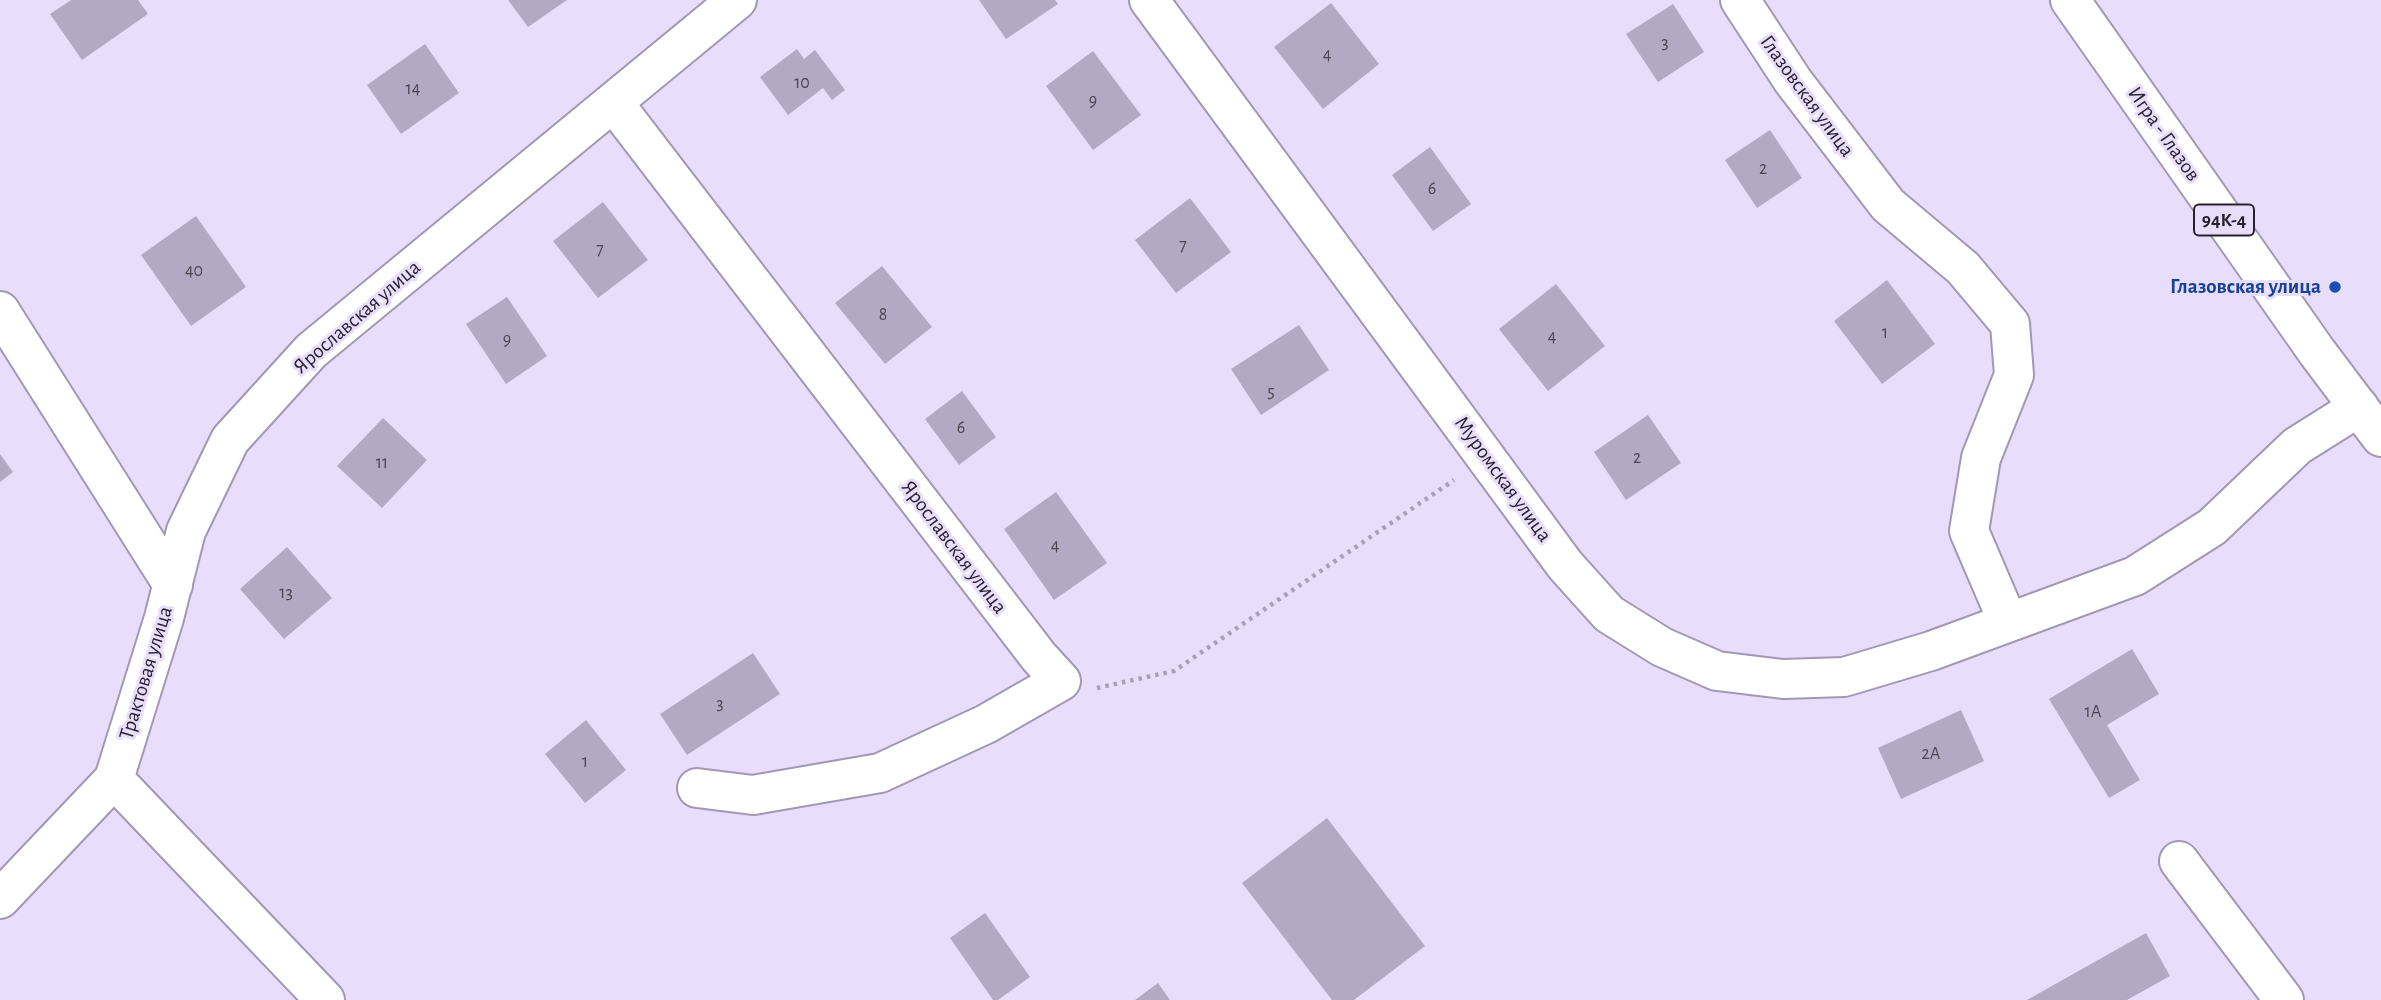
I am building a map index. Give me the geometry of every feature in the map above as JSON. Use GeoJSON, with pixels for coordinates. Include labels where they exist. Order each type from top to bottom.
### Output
{"type":"FeatureCollection","features":[{"type":"Feature","properties":{"kind":"street","name":"Ярославская улица"},"geometry":{"type":"LineString","coordinates":[[173,585],[186,531],[230,440],[302,361],[737,0]]}},
{"type":"Feature","properties":{"kind":"street","name":"Муромская улица"},"geometry":{"type":"LineString","coordinates":[[1149,0],[1565,565],[1609,614],[1662,648],[1717,671],[1783,679],[1844,677],[1931,651],[2135,576],[2212,527],[2297,446],[2370,422]]}},
{"type":"Feature","properties":{"kind":"street","name":"Глазовская улица"},"geometry":{"type":"LineString","coordinates":[[1740,0],[1793,81],[1888,205],[1963,268],[2010,324],[2014,375],[1980,458],[1969,531],[2008,622]]}},
{"type":"Feature","properties":{"kind":"street","name":"Игра - Глазов"},"geometry":{"type":"LineString","coordinates":[[2070,0],[2370,422]]}},
{"type":"Feature","properties":{"kind":"street","name":"Ярославская улица"},"geometry":{"type":"LineString","coordinates":[[613,102],[1060,681]]}},
{"type":"Feature","properties":{"kind":"street","name":"Трактовая улица"},"geometry":{"type":"LineString","coordinates":[[0,311],[173,585],[114,779]]}},
{"type":"Feature","properties":{"kind":"street"},"geometry":{"type":"LineString","coordinates":[[697,788],[753,795],[880,773],[986,724],[1060,681]]}},
{"type":"Feature","properties":{"kind":"street"},"geometry":{"type":"LineString","coordinates":[[0,898],[114,779],[325,1000]]}},
{"type":"Feature","properties":{"kind":"street"},"geometry":{"type":"LineString","coordinates":[[2179,861],[2284,1000]]}},
{"type":"Feature","properties":{"kind":"path"},"geometry":{"type":"LineString","coordinates":[[1060,681],[1098,689],[1174,671],[1486,457]]}},
{"type":"Feature","properties":{"kind":"building"},"geometry":{"type":"Polygon","coordinates":[[[71,0],[138,0],[148,14],[82,60],[50,14],[71,0]]]}},
{"type":"Feature","properties":{"kind":"building"},"geometry":{"type":"Polygon","coordinates":[[[508,0],[567,0],[528,27],[508,0]]]}},
{"type":"Feature","properties":{"kind":"building"},"geometry":{"type":"Polygon","coordinates":[[[979,0],[1055,0],[1058,4],[1006,39],[979,0]]]}},
{"type":"Feature","properties":{"kind":"building"},"geometry":{"type":"Polygon","coordinates":[[[1331,3],[1379,64],[1323,109],[1274,47],[1331,3]]]}},
{"type":"Feature","properties":{"kind":"building"},"geometry":{"type":"Polygon","coordinates":[[[1673,4],[1704,52],[1658,82],[1626,34],[1673,4]]]}},
{"type":"Feature","properties":{"kind":"building"},"geometry":{"type":"Polygon","coordinates":[[[425,44],[459,93],[401,134],[367,85],[425,44]]]}},
{"type":"Feature","properties":{"kind":"building"},"geometry":{"type":"Polygon","coordinates":[[[797,49],[804,59],[815,50],[845,90],[832,100],[823,88],[788,115],[760,77],[797,49]]]}},
{"type":"Feature","properties":{"kind":"building"},"geometry":{"type":"Polygon","coordinates":[[[1093,51],[1141,115],[1093,150],[1046,86],[1093,51]]]}},
{"type":"Feature","properties":{"kind":"building"},"geometry":{"type":"Polygon","coordinates":[[[1770,130],[1802,178],[1757,208],[1725,160],[1770,130]]]}},
{"type":"Feature","properties":{"kind":"building"},"geometry":{"type":"Polygon","coordinates":[[[1430,147],[1471,204],[1433,231],[1392,175],[1430,147]]]}},
{"type":"Feature","properties":{"kind":"building"},"geometry":{"type":"Polygon","coordinates":[[[1190,198],[1231,252],[1176,293],[1135,240],[1190,198]]]}},
{"type":"Feature","properties":{"kind":"building"},"geometry":{"type":"Polygon","coordinates":[[[603,202],[648,260],[598,298],[553,241],[603,202]]]}},
{"type":"Feature","properties":{"kind":"building"},"geometry":{"type":"Polygon","coordinates":[[[196,216],[246,287],[191,326],[141,255],[196,216]]]}},
{"type":"Feature","properties":{"kind":"building"},"geometry":{"type":"Polygon","coordinates":[[[882,266],[932,327],[885,364],[835,303],[882,266]]]}},
{"type":"Feature","properties":{"kind":"building"},"geometry":{"type":"Polygon","coordinates":[[[1887,280],[1935,344],[1882,384],[1834,321],[1887,280]]]}},
{"type":"Feature","properties":{"kind":"building"},"geometry":{"type":"Polygon","coordinates":[[[1556,284],[1605,346],[1548,391],[1499,329],[1556,284]]]}},
{"type":"Feature","properties":{"kind":"building"},"geometry":{"type":"Polygon","coordinates":[[[507,297],[547,356],[506,384],[466,324],[507,297]]]}},
{"type":"Feature","properties":{"kind":"building"},"geometry":{"type":"Polygon","coordinates":[[[1299,325],[1329,370],[1261,415],[1231,369],[1299,325]]]}},
{"type":"Feature","properties":{"kind":"building"},"geometry":{"type":"Polygon","coordinates":[[[962,391],[996,437],[959,465],[925,419],[962,391]]]}},
{"type":"Feature","properties":{"kind":"building"},"geometry":{"type":"Polygon","coordinates":[[[1648,415],[1681,463],[1626,500],[1594,452],[1648,415]]]}},
{"type":"Feature","properties":{"kind":"building"},"geometry":{"type":"Polygon","coordinates":[[[383,418],[427,460],[382,508],[337,466],[383,418]]]}},
{"type":"Feature","properties":{"kind":"building"},"geometry":{"type":"Polygon","coordinates":[[[0,454],[13,472],[0,482],[0,454]]]}},
{"type":"Feature","properties":{"kind":"building"},"geometry":{"type":"Polygon","coordinates":[[[1056,492],[1107,563],[1054,600],[1004,529],[1056,492]]]}},
{"type":"Feature","properties":{"kind":"building"},"geometry":{"type":"Polygon","coordinates":[[[287,547],[332,598],[284,639],[240,589],[287,547]]]}},
{"type":"Feature","properties":{"kind":"building"},"geometry":{"type":"Polygon","coordinates":[[[2132,649],[2159,694],[2107,725],[2140,780],[2109,798],[2049,699],[2132,649]]]}},
{"type":"Feature","properties":{"kind":"building"},"geometry":{"type":"Polygon","coordinates":[[[753,653],[780,694],[687,755],[660,714],[753,653]]]}},
{"type":"Feature","properties":{"kind":"building"},"geometry":{"type":"Polygon","coordinates":[[[1961,710],[1984,761],[1901,799],[1878,748],[1961,710]]]}},
{"type":"Feature","properties":{"kind":"building"},"geometry":{"type":"Polygon","coordinates":[[[586,720],[626,770],[585,803],[545,754],[586,720]]]}},
{"type":"Feature","properties":{"kind":"building"},"geometry":{"type":"Polygon","coordinates":[[[1327,818],[1425,946],[1354,1000],[1332,1000],[1242,883],[1327,818]]]}},
{"type":"Feature","properties":{"kind":"building"},"geometry":{"type":"Polygon","coordinates":[[[985,913],[1030,977],[998,1000],[993,1000],[950,938],[985,913]]]}},
{"type":"Feature","properties":{"kind":"building"},"geometry":{"type":"Polygon","coordinates":[[[2146,933],[2170,976],[2127,1000],[2027,1000],[2146,933]]]}},
{"type":"Feature","properties":{"kind":"building"},"geometry":{"type":"Polygon","coordinates":[[[1158,983],[1170,1000],[1135,1000],[1158,983]]]}},
{"type":"Feature","properties":{"kind":"place","name":"Глазовская улица"},"geometry":{"type":"Point","coordinates":[2335,287]}}]}
